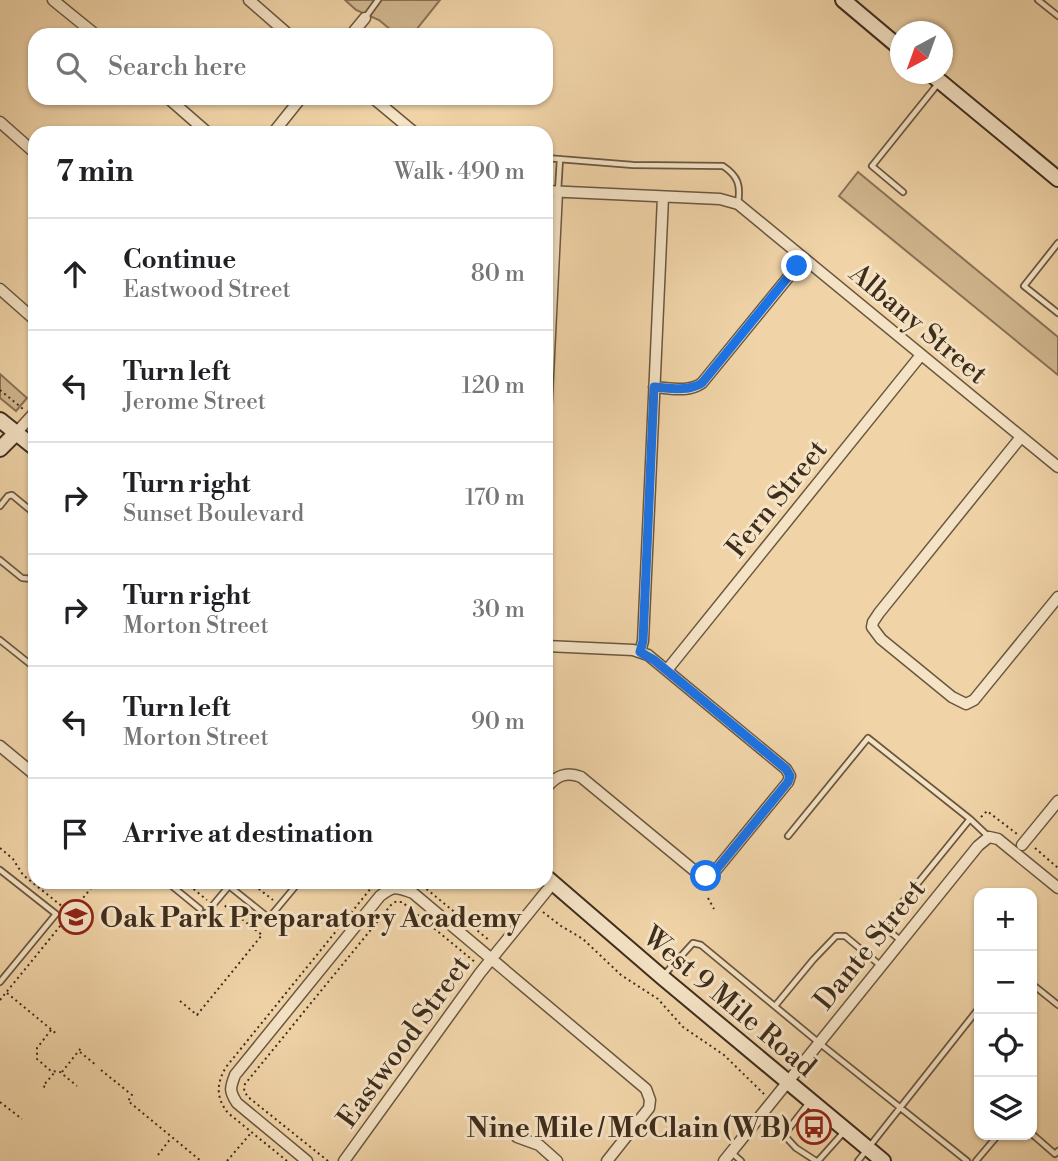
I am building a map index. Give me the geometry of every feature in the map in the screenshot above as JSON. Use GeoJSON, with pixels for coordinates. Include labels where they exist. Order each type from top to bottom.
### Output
{"type":"FeatureCollection","features":[{"type":"Feature","properties":{"kind":"main road"},"geometry":{"type":"LineString","coordinates":[[843,0],[890,39]]}},
{"type":"Feature","properties":{"kind":"main road"},"geometry":{"type":"LineString","coordinates":[[944,84],[1058,179]]}},
{"type":"Feature","properties":{"kind":"main road"},"geometry":{"type":"LineString","coordinates":[[0,420],[28,443]]}},
{"type":"Feature","properties":{"kind":"main road"},"geometry":{"type":"LineString","coordinates":[[0,449],[16,433]]}},
{"type":"Feature","properties":{"kind":"main road","name":"West 9 Mile Road"},"geometry":{"type":"LineString","coordinates":[[553,883],[883,1161]]}},
{"type":"Feature","properties":{"kind":"street"},"geometry":{"type":"LineString","coordinates":[[53,0],[87,28]]}},
{"type":"Feature","properties":{"kind":"street"},"geometry":{"type":"LineString","coordinates":[[249,0],[281,28]]}},
{"type":"Feature","properties":{"kind":"street"},"geometry":{"type":"LineString","coordinates":[[357,28],[365,18]]}},
{"type":"Feature","properties":{"kind":"street"},"geometry":{"type":"LineString","coordinates":[[176,105],[200,126]]}},
{"type":"Feature","properties":{"kind":"street"},"geometry":{"type":"LineString","coordinates":[[279,126],[295,105]]}},
{"type":"Feature","properties":{"kind":"street"},"geometry":{"type":"LineString","coordinates":[[381,105],[407,126]]}},
{"type":"Feature","properties":{"kind":"street"},"geometry":{"type":"LineString","coordinates":[[0,122],[28,147]]}},
{"type":"Feature","properties":{"kind":"street"},"geometry":{"type":"LineString","coordinates":[[553,192],[720,199],[738,204]]}},
{"type":"Feature","properties":{"kind":"street"},"geometry":{"type":"LineString","coordinates":[[640,652],[643,641],[663,197]]}},
{"type":"Feature","properties":{"kind":"street","name":"Albany Street"},"geometry":{"type":"LineString","coordinates":[[738,204],[1058,467]]}},
{"type":"Feature","properties":{"kind":"street"},"geometry":{"type":"LineString","coordinates":[[654,387],[687,389],[702,383],[804,258]]}},
{"type":"Feature","properties":{"kind":"street"},"geometry":{"type":"LineString","coordinates":[[0,289],[28,314]]}},
{"type":"Feature","properties":{"kind":"street","name":"Fern Street"},"geometry":{"type":"LineString","coordinates":[[667,670],[921,355]]}},
{"type":"Feature","properties":{"kind":"street"},"geometry":{"type":"LineString","coordinates":[[16,433],[28,420]]}},
{"type":"Feature","properties":{"kind":"street"},"geometry":{"type":"LineString","coordinates":[[1021,437],[878,613],[872,627],[881,639],[952,697],[966,704],[974,700],[1058,597]]}},
{"type":"Feature","properties":{"kind":"street"},"geometry":{"type":"LineString","coordinates":[[553,646],[633,650],[648,655],[786,769],[790,776],[788,782],[716,870],[706,876],[696,872],[581,777],[574,774],[561,775],[553,782]]}},
{"type":"Feature","properties":{"kind":"street"},"geometry":{"type":"LineString","coordinates":[[0,746],[28,769]]}},
{"type":"Feature","properties":{"kind":"street"},"geometry":{"type":"LineString","coordinates":[[1020,840],[1058,801]]}},
{"type":"Feature","properties":{"kind":"street"},"geometry":{"type":"LineString","coordinates":[[989,837],[1003,843],[1058,888]]}},
{"type":"Feature","properties":{"kind":"street","name":"Dante Street"},"geometry":{"type":"LineString","coordinates":[[728,1157],[818,1042],[978,846],[989,837]]}},
{"type":"Feature","properties":{"kind":"street"},"geometry":{"type":"LineString","coordinates":[[307,1161],[237,1103],[230,1087],[235,1075],[380,896],[390,889]]}},
{"type":"Feature","properties":{"kind":"street"},"geometry":{"type":"LineString","coordinates":[[403,889],[412,893],[646,1089],[650,1100],[649,1108],[607,1161]]}},
{"type":"Feature","properties":{"kind":"street","name":"Eastwood Street"},"geometry":{"type":"LineString","coordinates":[[349,1159],[542,889]]}},
{"type":"Feature","properties":{"kind":"street"},"geometry":{"type":"LineString","coordinates":[[517,1137],[539,1145],[557,1161]]}},
{"type":"Feature","properties":{"kind":"lane"},"geometry":{"type":"LineString","coordinates":[[365,18],[378,0]]}},
{"type":"Feature","properties":{"kind":"lane"},"geometry":{"type":"LineString","coordinates":[[1038,0],[1058,16]]}},
{"type":"Feature","properties":{"kind":"lane"},"geometry":{"type":"LineString","coordinates":[[903,191],[872,166],[931,84]]}},
{"type":"Feature","properties":{"kind":"lane"},"geometry":{"type":"LineString","coordinates":[[553,159],[633,165],[723,166],[736,178],[740,186],[738,204]]}},
{"type":"Feature","properties":{"kind":"lane"},"geometry":{"type":"LineString","coordinates":[[553,192],[559,159]]}},
{"type":"Feature","properties":{"kind":"lane"},"geometry":{"type":"LineString","coordinates":[[1058,243],[1024,286],[1058,313]]}},
{"type":"Feature","properties":{"kind":"lane"},"geometry":{"type":"LineString","coordinates":[[0,506],[12,495],[28,508]]}},
{"type":"Feature","properties":{"kind":"lane"},"geometry":{"type":"LineString","coordinates":[[0,560],[28,579]]}},
{"type":"Feature","properties":{"kind":"lane"},"geometry":{"type":"LineString","coordinates":[[0,640],[28,662]]}},
{"type":"Feature","properties":{"kind":"lane"},"geometry":{"type":"LineString","coordinates":[[788,836],[868,737],[970,818],[989,837]]}},
{"type":"Feature","properties":{"kind":"lane"},"geometry":{"type":"LineString","coordinates":[[901,942],[883,926],[970,818]]}},
{"type":"Feature","properties":{"kind":"lane"},"geometry":{"type":"LineString","coordinates":[[0,870],[56,914],[0,982]]}},
{"type":"Feature","properties":{"kind":"lane"},"geometry":{"type":"LineString","coordinates":[[176,889],[201,909]]}},
{"type":"Feature","properties":{"kind":"lane"},"geometry":{"type":"LineString","coordinates":[[203,917],[226,889]]}},
{"type":"Feature","properties":{"kind":"lane"},"geometry":{"type":"LineString","coordinates":[[233,889],[270,918],[293,889]]}},
{"type":"Feature","properties":{"kind":"lane"},"geometry":{"type":"LineString","coordinates":[[775,1006],[836,936],[845,936],[881,967]]}},
{"type":"Feature","properties":{"kind":"lane"},"geometry":{"type":"LineString","coordinates":[[662,977],[693,943],[701,945],[967,1161]]}},
{"type":"Feature","properties":{"kind":"lane"},"geometry":{"type":"LineString","coordinates":[[1037,988],[1058,1005]]}},
{"type":"Feature","properties":{"kind":"lane"},"geometry":{"type":"LineString","coordinates":[[858,1161],[974,1014]]}},
{"type":"Feature","properties":{"kind":"lane"},"geometry":{"type":"LineString","coordinates":[[810,1100],[784,1135],[796,1148],[817,1161],[845,1130]]}},
{"type":"Feature","properties":{"kind":"lane"},"geometry":{"type":"LineString","coordinates":[[1037,1138],[1055,1154],[1058,1151]]}},
{"type":"Feature","properties":{"kind":"lane"},"geometry":{"type":"LineString","coordinates":[[976,1161],[994,1140]]}},
{"type":"Feature","properties":{"kind":"lane"},"geometry":{"type":"LineString","coordinates":[[728,1157],[741,1161]]}},
{"type":"Feature","properties":{"kind":"path"},"geometry":{"type":"LineString","coordinates":[[0,390],[23,410]]}},
{"type":"Feature","properties":{"kind":"path"},"geometry":{"type":"LineString","coordinates":[[979,819],[987,811],[1020,840]]}},
{"type":"Feature","properties":{"kind":"path"},"geometry":{"type":"LineString","coordinates":[[1035,847],[1058,868]]}},
{"type":"Feature","properties":{"kind":"path"},"geometry":{"type":"LineString","coordinates":[[0,848],[13,859],[28,879]]}},
{"type":"Feature","properties":{"kind":"path"},"geometry":{"type":"LineString","coordinates":[[41,889],[72,914]]}},
{"type":"Feature","properties":{"kind":"path"},"geometry":{"type":"LineString","coordinates":[[0,1000],[91,889]]}},
{"type":"Feature","properties":{"kind":"path"},"geometry":{"type":"LineString","coordinates":[[194,889],[208,900]]}},
{"type":"Feature","properties":{"kind":"path"},"geometry":{"type":"LineString","coordinates":[[259,889],[275,902]]}},
{"type":"Feature","properties":{"kind":"path"},"geometry":{"type":"LineString","coordinates":[[427,889],[494,944]]}},
{"type":"Feature","properties":{"kind":"path"},"geometry":{"type":"LineString","coordinates":[[708,898],[714,909]]}},
{"type":"Feature","properties":{"kind":"path"},"geometry":{"type":"LineString","coordinates":[[180,1001],[197,1015],[262,935],[217,899]]}},
{"type":"Feature","properties":{"kind":"path"},"geometry":{"type":"LineString","coordinates":[[328,1161],[248,1097],[244,1091],[245,1084],[395,902],[402,902],[477,964]]}},
{"type":"Feature","properties":{"kind":"path"},"geometry":{"type":"LineString","coordinates":[[541,910],[583,940],[621,975],[658,999],[683,1027],[724,1055],[766,1096]]}},
{"type":"Feature","properties":{"kind":"path"},"geometry":{"type":"LineString","coordinates":[[6,993],[58,1035]]}},
{"type":"Feature","properties":{"kind":"path"},"geometry":{"type":"LineString","coordinates":[[51,1030],[37,1048],[37,1059],[51,1071],[61,1073],[77,1086]]}},
{"type":"Feature","properties":{"kind":"path"},"geometry":{"type":"LineString","coordinates":[[61,1073],[80,1050],[96,1065]]}},
{"type":"Feature","properties":{"kind":"path"},"geometry":{"type":"LineString","coordinates":[[101,1070],[132,1095],[128,1101],[201,1161]]}},
{"type":"Feature","properties":{"kind":"path"},"geometry":{"type":"LineString","coordinates":[[45,1087],[43,1086],[56,1071]]}},
{"type":"Feature","properties":{"kind":"path"},"geometry":{"type":"LineString","coordinates":[[0,1102],[22,1119]]}},
{"type":"Feature","properties":{"kind":"path"},"geometry":{"type":"LineString","coordinates":[[228,1161],[252,1133]]}},
{"type":"Feature","properties":{"kind":"path"},"geometry":{"type":"LineString","coordinates":[[158,1155],[172,1138]]}},
{"type":"Feature","properties":{"kind":"shaded area"},"geometry":{"type":"Polygon","coordinates":[[[345,0],[440,0],[418,28],[389,28],[379,20],[356,10],[345,0]]]}},
{"type":"Feature","properties":{"kind":"shaded area"},"geometry":{"type":"Polygon","coordinates":[[[858,172],[1058,337],[1058,375],[839,196],[858,172]]]}},
{"type":"Feature","properties":{"kind":"shaded area"},"geometry":{"type":"Polygon","coordinates":[[[0,374],[27,398],[16,411],[0,398],[0,374]]]}},
{"type":"Feature","properties":{"kind":"place","name":"Oak Park Preparatory Academy"},"geometry":{"type":"Point","coordinates":[76,917]}},
{"type":"Feature","properties":{"kind":"place","name":"Nine Mile / McClain (WB)"},"geometry":{"type":"Point","coordinates":[814,1127]}},
{"type":"Feature","properties":{"kind":"route"},"geometry":{"type":"LineString","coordinates":[[706,876],[716,870],[788,782],[790,776],[786,769],[648,655],[640,652],[643,641],[654,387],[687,389],[702,383],[797,266]]}}]}
